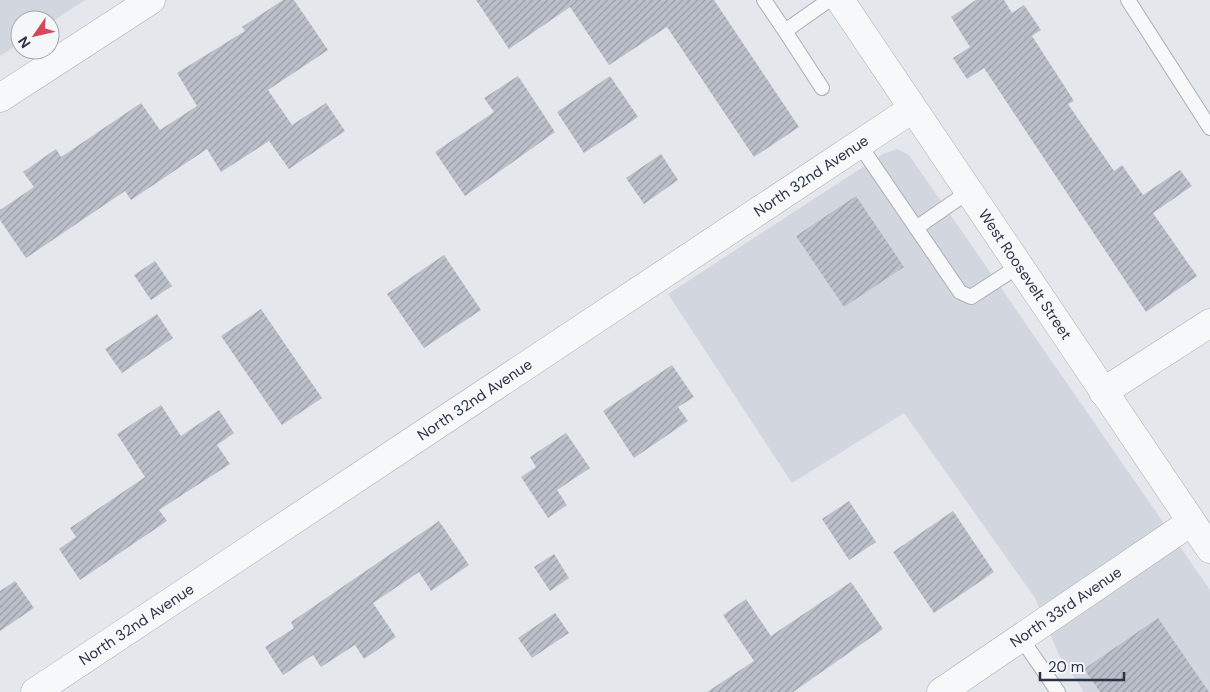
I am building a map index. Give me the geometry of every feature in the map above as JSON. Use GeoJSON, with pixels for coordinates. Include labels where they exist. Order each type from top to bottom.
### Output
{"type":"FeatureCollection","features":[{"type":"Feature","properties":{"kind":"street"},"geometry":{"type":"LineString","coordinates":[[0,98],[151,0]]}},
{"type":"Feature","properties":{"kind":"street","name":"West Roosevelt Street"},"geometry":{"type":"LineString","coordinates":[[840,0],[1210,549]]}},
{"type":"Feature","properties":{"kind":"street","name":"North 32nd Avenue"},"geometry":{"type":"LineString","coordinates":[[35,692],[912,108]]}},
{"type":"Feature","properties":{"kind":"street"},"geometry":{"type":"LineString","coordinates":[[1103,392],[1210,322]]}},
{"type":"Feature","properties":{"kind":"street","name":"North 33rd Avenue"},"geometry":{"type":"LineString","coordinates":[[940,692],[1191,522]]}},
{"type":"Feature","properties":{"kind":"lane"},"geometry":{"type":"LineString","coordinates":[[764,0],[822,88]]}},
{"type":"Feature","properties":{"kind":"lane"},"geometry":{"type":"LineString","coordinates":[[785,32],[830,0]]}},
{"type":"Feature","properties":{"kind":"lane"},"geometry":{"type":"LineString","coordinates":[[1128,0],[1210,128]]}},
{"type":"Feature","properties":{"kind":"lane"},"geometry":{"type":"LineString","coordinates":[[859,144],[960,292],[971,298],[1019,266]]}},
{"type":"Feature","properties":{"kind":"lane"},"geometry":{"type":"LineString","coordinates":[[916,228],[968,192]]}},
{"type":"Feature","properties":{"kind":"lane"},"geometry":{"type":"LineString","coordinates":[[1021,638],[1058,692]]}},
{"type":"Feature","properties":{"kind":"shaded area"},"geometry":{"type":"Polygon","coordinates":[[[0,0],[85,0],[60,16],[60,10],[10,10],[10,50],[0,56],[0,0]]]}},
{"type":"Feature","properties":{"kind":"shaded area"},"geometry":{"type":"Polygon","coordinates":[[[897,149],[909,155],[1210,590],[1210,692],[1084,692],[1059,655],[1035,598],[904,413],[792,483],[668,294],[883,154],[897,149]]]}},
{"type":"Feature","properties":{"kind":"building"},"geometry":{"type":"Polygon","coordinates":[[[283,0],[294,0],[328,50],[268,90],[292,125],[326,103],[345,131],[289,169],[269,141],[221,172],[207,149],[131,200],[125,191],[26,258],[0,220],[0,210],[34,187],[23,172],[56,149],[61,157],[141,103],[160,130],[197,106],[177,73],[245,31],[242,27],[283,0]]]}},
{"type":"Feature","properties":{"kind":"building"},"geometry":{"type":"Polygon","coordinates":[[[476,0],[714,0],[799,127],[754,157],[667,27],[609,65],[570,7],[509,49],[476,0]]]}},
{"type":"Feature","properties":{"kind":"building"},"geometry":{"type":"Polygon","coordinates":[[[976,0],[1004,0],[1012,13],[1024,5],[1041,30],[1032,36],[1074,101],[1068,104],[1114,171],[1122,165],[1143,195],[1180,170],[1192,186],[1153,213],[1197,276],[1146,312],[984,68],[967,79],[953,58],[970,47],[951,17],[976,0]]]}},
{"type":"Feature","properties":{"kind":"building"},"geometry":{"type":"Polygon","coordinates":[[[518,76],[555,132],[465,196],[435,152],[494,112],[484,98],[518,76]]]}},
{"type":"Feature","properties":{"kind":"building"},"geometry":{"type":"Polygon","coordinates":[[[610,76],[638,117],[584,153],[557,112],[610,76]]]}},
{"type":"Feature","properties":{"kind":"building"},"geometry":{"type":"Polygon","coordinates":[[[661,154],[678,180],[644,204],[626,178],[661,154]]]}},
{"type":"Feature","properties":{"kind":"building"},"geometry":{"type":"Polygon","coordinates":[[[856,196],[904,267],[844,307],[796,236],[856,196]]]}},
{"type":"Feature","properties":{"kind":"building"},"geometry":{"type":"Polygon","coordinates":[[[444,255],[481,310],[424,348],[387,294],[444,255]]]}},
{"type":"Feature","properties":{"kind":"building"},"geometry":{"type":"Polygon","coordinates":[[[155,261],[172,286],[151,300],[134,275],[155,261]]]}},
{"type":"Feature","properties":{"kind":"building"},"geometry":{"type":"Polygon","coordinates":[[[261,309],[322,398],[282,425],[221,336],[261,309]]]}},
{"type":"Feature","properties":{"kind":"building"},"geometry":{"type":"Polygon","coordinates":[[[157,314],[173,338],[122,373],[105,349],[157,314]]]}},
{"type":"Feature","properties":{"kind":"building"},"geometry":{"type":"Polygon","coordinates":[[[672,365],[694,397],[678,407],[688,421],[634,458],[603,411],[672,365]]]}},
{"type":"Feature","properties":{"kind":"building"},"geometry":{"type":"Polygon","coordinates":[[[161,405],[181,436],[219,410],[234,433],[217,445],[230,464],[159,510],[167,521],[80,580],[59,549],[76,537],[70,528],[145,477],[117,434],[161,405]]]}},
{"type":"Feature","properties":{"kind":"building"},"geometry":{"type":"Polygon","coordinates":[[[566,433],[590,468],[557,490],[567,505],[548,518],[521,477],[536,467],[530,457],[566,433]]]}},
{"type":"Feature","properties":{"kind":"building"},"geometry":{"type":"Polygon","coordinates":[[[849,501],[876,542],[849,560],[822,519],[849,501]]]}},
{"type":"Feature","properties":{"kind":"building"},"geometry":{"type":"Polygon","coordinates":[[[953,511],[994,572],[934,613],[893,552],[953,511]]]}},
{"type":"Feature","properties":{"kind":"building"},"geometry":{"type":"Polygon","coordinates":[[[439,521],[469,565],[431,591],[419,572],[373,603],[396,637],[364,659],[355,645],[321,667],[313,655],[283,675],[265,647],[294,628],[291,622],[439,521]]]}},
{"type":"Feature","properties":{"kind":"building"},"geometry":{"type":"Polygon","coordinates":[[[554,554],[569,578],[550,591],[534,567],[554,554]]]}},
{"type":"Feature","properties":{"kind":"building"},"geometry":{"type":"Polygon","coordinates":[[[15,581],[34,608],[0,631],[0,591],[15,581]]]}},
{"type":"Feature","properties":{"kind":"building"},"geometry":{"type":"Polygon","coordinates":[[[851,582],[883,629],[793,692],[707,692],[754,661],[723,615],[746,599],[771,636],[851,582]]]}},
{"type":"Feature","properties":{"kind":"building"},"geometry":{"type":"Polygon","coordinates":[[[555,613],[569,633],[532,658],[518,638],[555,613]]]}},
{"type":"Feature","properties":{"kind":"building"},"geometry":{"type":"Polygon","coordinates":[[[1158,618],[1209,692],[1100,692],[1084,669],[1158,618]]]}}]}
